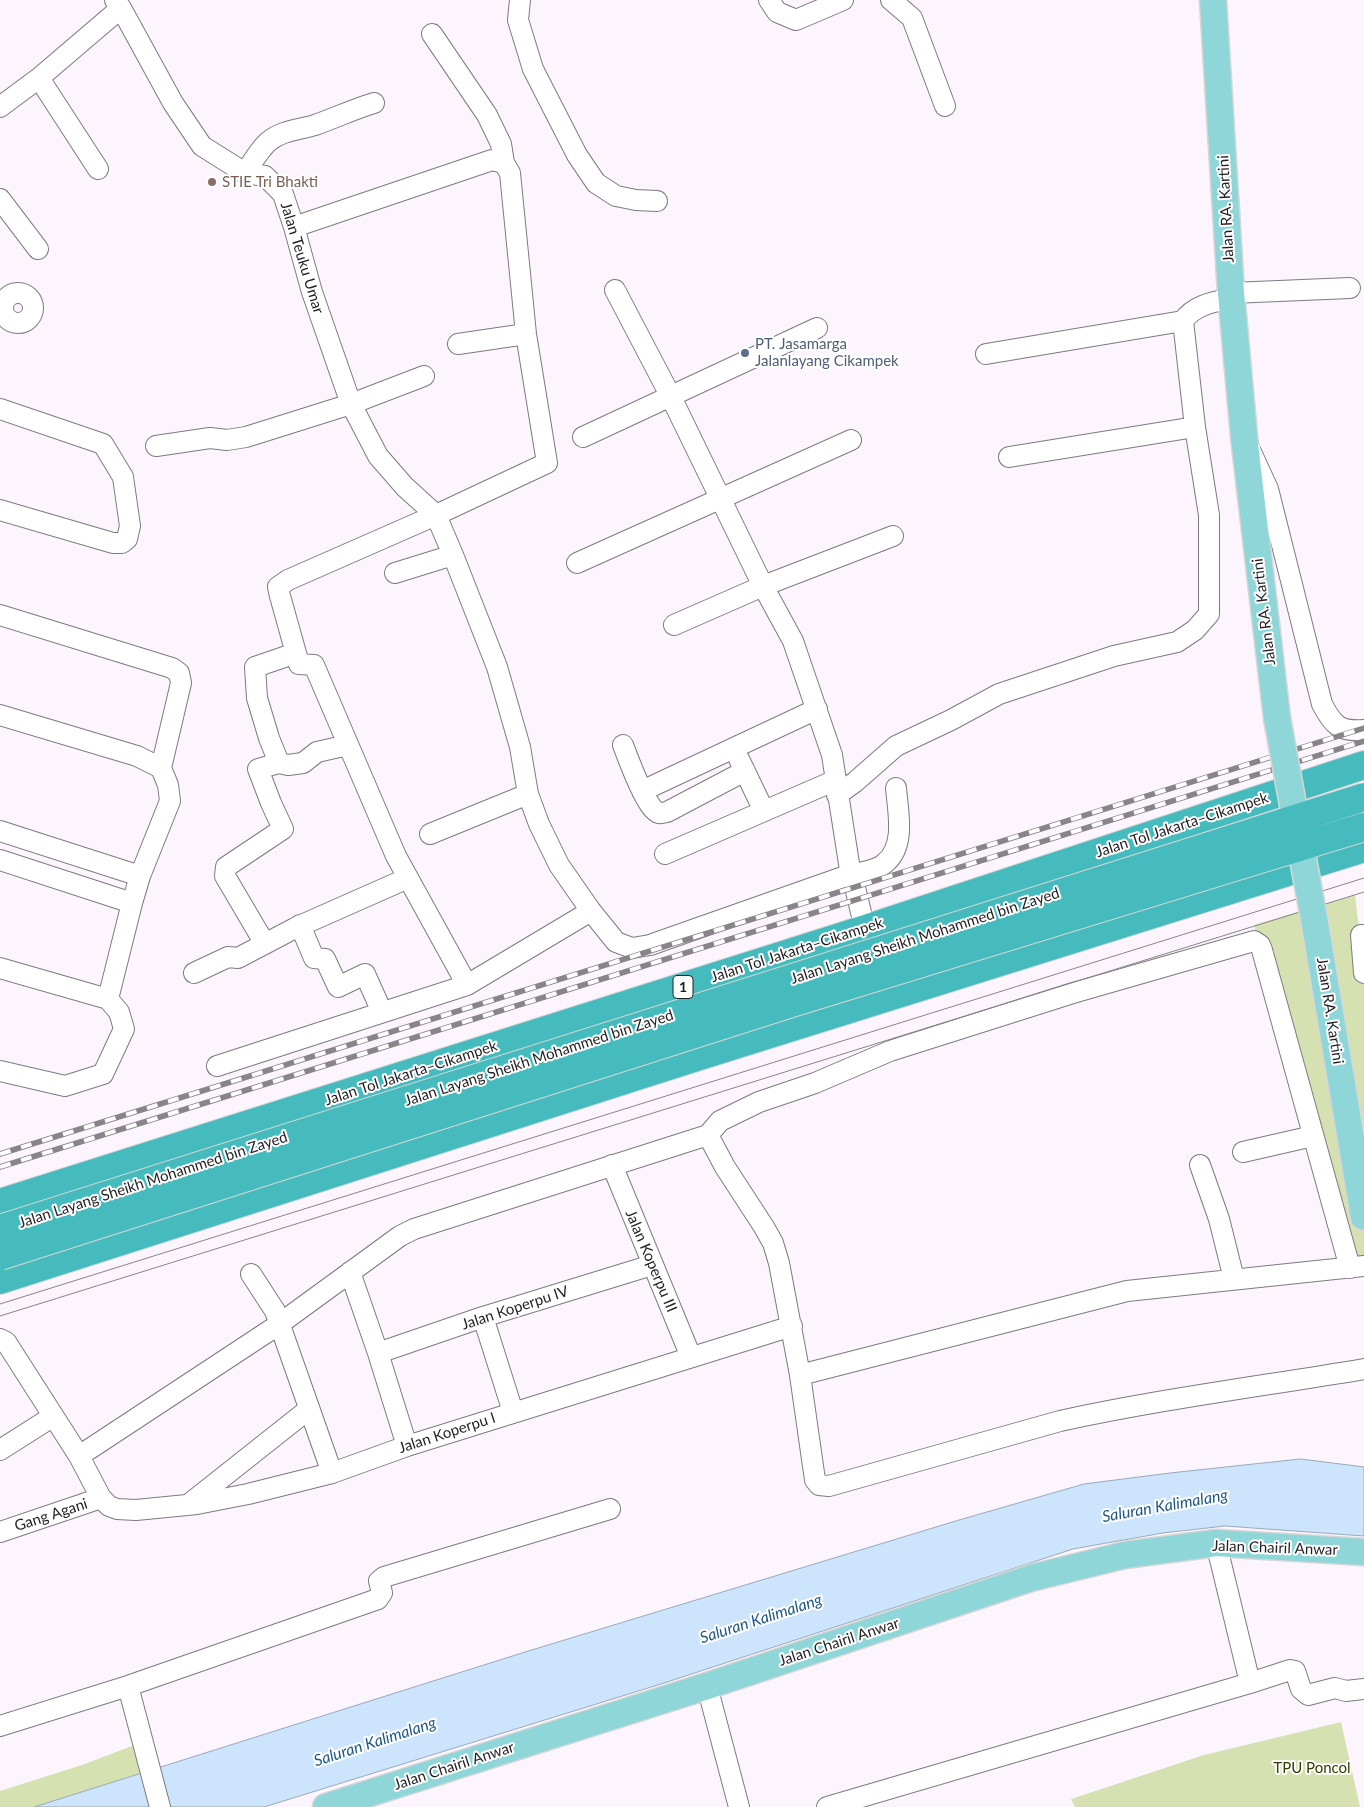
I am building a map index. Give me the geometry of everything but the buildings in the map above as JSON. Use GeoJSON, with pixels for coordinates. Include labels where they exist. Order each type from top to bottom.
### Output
{"type":"FeatureCollection","features":[{"type":"Feature","properties":{"kind":"highway","name":"Jalan Tol Jakarta–Cikampek"},"geometry":{"type":"LineString","coordinates":[[0,1203],[865,929],[1364,765]]}},
{"type":"Feature","properties":{"kind":"highway","name":"Jalan Layang Sheikh Mohammed bin Zayed"},"geometry":{"type":"LineString","coordinates":[[0,1229],[1364,797]]}},
{"type":"Feature","properties":{"kind":"highway","name":"Jalan Layang Sheikh Mohammed bin Zayed"},"geometry":{"type":"LineString","coordinates":[[0,1256],[795,1002],[1364,827]]}},
{"type":"Feature","properties":{"kind":"highway"},"geometry":{"type":"LineString","coordinates":[[0,1280],[700,1056],[1364,848]]}},
{"type":"Feature","properties":{"kind":"main road","name":"Jalan RA. Kartini"},"geometry":{"type":"LineString","coordinates":[[1214,0],[1231,296],[1244,436],[1277,718],[1315,924],[1364,1218]]}},
{"type":"Feature","properties":{"kind":"main road","name":"Jalan Chairil Anwar"},"geometry":{"type":"LineString","coordinates":[[326,1807],[707,1686],[1031,1578],[1125,1555],[1216,1543],[1364,1552]]}},
{"type":"Feature","properties":{"kind":"street"},"geometry":{"type":"LineString","coordinates":[[520,0],[518,20],[533,69],[577,155],[596,183],[616,196],[636,200],[657,201]]}},
{"type":"Feature","properties":{"kind":"street"},"geometry":{"type":"LineString","coordinates":[[770,0],[777,12],[796,20],[843,0]]}},
{"type":"Feature","properties":{"kind":"street"},"geometry":{"type":"LineString","coordinates":[[891,0],[912,18],[945,106]]}},
{"type":"Feature","properties":{"kind":"street"},"geometry":{"type":"LineString","coordinates":[[0,107],[39,78],[118,4]]}},
{"type":"Feature","properties":{"kind":"street","name":"Jalan Teuku Umar"},"geometry":{"type":"LineString","coordinates":[[118,4],[173,103],[202,146],[245,173],[265,176],[283,194],[312,292],[351,404],[378,456],[405,487],[436,515]]}},
{"type":"Feature","properties":{"kind":"street"},"geometry":{"type":"LineString","coordinates":[[432,34],[487,116],[501,144],[504,163],[510,173],[526,334],[547,463],[436,515],[288,580],[278,587],[300,664],[314,665],[396,856],[467,985]]}},
{"type":"Feature","properties":{"kind":"street"},"geometry":{"type":"LineString","coordinates":[[39,78],[98,169]]}},
{"type":"Feature","properties":{"kind":"street"},"geometry":{"type":"LineString","coordinates":[[245,173],[268,142],[277,136],[288,131],[314,125],[374,103]]}},
{"type":"Feature","properties":{"kind":"street"},"geometry":{"type":"LineString","coordinates":[[294,227],[492,160],[504,163]]}},
{"type":"Feature","properties":{"kind":"street"},"geometry":{"type":"LineString","coordinates":[[0,199],[38,249]]}},
{"type":"Feature","properties":{"kind":"street"},"geometry":{"type":"LineString","coordinates":[[986,354],[1183,321],[1190,312],[1231,296],[1350,288]]}},
{"type":"Feature","properties":{"kind":"street"},"geometry":{"type":"LineString","coordinates":[[615,290],[671,397],[763,586],[793,641],[832,755],[851,874],[865,929]]}},
{"type":"Feature","properties":{"kind":"street"},"geometry":{"type":"LineString","coordinates":[[665,854],[764,811],[855,782],[896,746],[951,720],[999,694],[1114,656],[1176,642],[1195,630],[1209,614],[1209,515],[1195,427],[1183,321]]}},
{"type":"Feature","properties":{"kind":"street"},"geometry":{"type":"LineString","coordinates":[[583,437],[817,328]]}},
{"type":"Feature","properties":{"kind":"street"},"geometry":{"type":"LineString","coordinates":[[458,344],[526,334]]}},
{"type":"Feature","properties":{"kind":"street"},"geometry":{"type":"LineString","coordinates":[[156,446],[210,438],[227,440],[246,437],[351,404],[424,376]]}},
{"type":"Feature","properties":{"kind":"street"},"geometry":{"type":"LineString","coordinates":[[0,410],[103,444],[124,477],[130,526],[127,539],[122,544],[112,543],[0,510]]}},
{"type":"Feature","properties":{"kind":"street"},"geometry":{"type":"LineString","coordinates":[[1009,457],[1195,427]]}},
{"type":"Feature","properties":{"kind":"street"},"geometry":{"type":"LineString","coordinates":[[1244,436],[1268,489],[1322,704],[1331,722],[1349,732],[1364,730]]}},
{"type":"Feature","properties":{"kind":"street"},"geometry":{"type":"LineString","coordinates":[[577,563],[851,440]]}},
{"type":"Feature","properties":{"kind":"street"},"geometry":{"type":"LineString","coordinates":[[436,515],[497,667],[520,746],[528,794],[539,824],[559,865],[591,911],[616,942],[632,948],[650,945],[884,864],[896,851],[899,825],[896,788]]}},
{"type":"Feature","properties":{"kind":"street"},"geometry":{"type":"LineString","coordinates":[[674,625],[763,586],[892,536]]}},
{"type":"Feature","properties":{"kind":"street"},"geometry":{"type":"LineString","coordinates":[[395,573],[453,555]]}},
{"type":"Feature","properties":{"kind":"street"},"geometry":{"type":"LineString","coordinates":[[0,615],[172,668],[179,673],[181,683],[161,768],[168,785],[170,801],[140,876],[108,999]]}},
{"type":"Feature","properties":{"kind":"street"},"geometry":{"type":"LineString","coordinates":[[279,762],[269,738],[257,698],[255,667],[296,653]]}},
{"type":"Feature","properties":{"kind":"street"},"geometry":{"type":"LineString","coordinates":[[642,791],[817,709]]}},
{"type":"Feature","properties":{"kind":"street"},"geometry":{"type":"LineString","coordinates":[[0,715],[137,756],[161,768]]}},
{"type":"Feature","properties":{"kind":"street"},"geometry":{"type":"LineString","coordinates":[[265,944],[225,876],[226,867],[283,829],[258,770],[279,762],[288,765],[303,763],[317,752],[348,745]]}},
{"type":"Feature","properties":{"kind":"street"},"geometry":{"type":"LineString","coordinates":[[623,745],[642,791],[654,810],[659,813],[667,812],[745,771]]}},
{"type":"Feature","properties":{"kind":"street"},"geometry":{"type":"LineString","coordinates":[[733,748],[764,811]]}},
{"type":"Feature","properties":{"kind":"street"},"geometry":{"type":"LineString","coordinates":[[430,834],[528,794]]}},
{"type":"Feature","properties":{"kind":"street"},"geometry":{"type":"LineString","coordinates":[[0,831],[140,876]]}},
{"type":"Feature","properties":{"kind":"street"},"geometry":{"type":"LineString","coordinates":[[0,860],[132,903]]}},
{"type":"Feature","properties":{"kind":"street"},"geometry":{"type":"LineString","coordinates":[[194,973],[228,957],[238,958],[300,925],[408,878]]}},
{"type":"Feature","properties":{"kind":"street"},"geometry":{"type":"LineString","coordinates":[[217,1066],[467,985],[591,911]]}},
{"type":"Feature","properties":{"kind":"street"},"geometry":{"type":"LineString","coordinates":[[300,925],[314,958],[325,959],[338,987],[366,974],[382,1012]]}},
{"type":"Feature","properties":{"kind":"street"},"geometry":{"type":"LineString","coordinates":[[1364,935],[1361,936],[1364,973]]}},
{"type":"Feature","properties":{"kind":"street"},"geometry":{"type":"LineString","coordinates":[[79,1456],[278,1325],[400,1236],[414,1229],[708,1135],[720,1121],[759,1102],[815,1083],[890,1051],[1073,993],[1254,941],[1260,945],[1313,1136],[1357,1267],[1127,1291],[800,1374]]}},
{"type":"Feature","properties":{"kind":"street"},"geometry":{"type":"LineString","coordinates":[[0,968],[108,999],[119,1012],[124,1029],[103,1074],[65,1086],[0,1071]]}},
{"type":"Feature","properties":{"kind":"street"},"geometry":{"type":"LineString","coordinates":[[708,1135],[725,1167],[764,1227],[773,1243],[780,1263],[800,1374],[815,1480],[819,1485],[829,1486],[1060,1420],[1169,1400],[1364,1369]]}},
{"type":"Feature","properties":{"kind":"street"},"geometry":{"type":"LineString","coordinates":[[1243,1152],[1313,1136]]}},
{"type":"Feature","properties":{"kind":"street","name":"Jalan Koperpu III"},"geometry":{"type":"LineString","coordinates":[[612,1165],[691,1357]]}},
{"type":"Feature","properties":{"kind":"street"},"geometry":{"type":"LineString","coordinates":[[1200,1165],[1219,1219],[1234,1279]]}},
{"type":"Feature","properties":{"kind":"street","name":"Jalan Koperpu IV"},"geometry":{"type":"LineString","coordinates":[[378,1353],[652,1265]]}},
{"type":"Feature","properties":{"kind":"street"},"geometry":{"type":"LineString","coordinates":[[350,1272],[407,1446]]}},
{"type":"Feature","properties":{"kind":"street"},"geometry":{"type":"LineString","coordinates":[[251,1274],[275,1311],[278,1325],[332,1472]]}},
{"type":"Feature","properties":{"kind":"street"},"geometry":{"type":"LineString","coordinates":[[483,1318],[512,1412]]}},
{"type":"Feature","properties":{"kind":"street","name":"Jalan Koperpu I"},"geometry":{"type":"LineString","coordinates":[[101,1498],[109,1506],[117,1510],[136,1510],[187,1506],[248,1494],[332,1472],[512,1412],[792,1326]]}},
{"type":"Feature","properties":{"kind":"street"},"geometry":{"type":"LineString","coordinates":[[0,1339],[6,1342],[52,1417],[79,1456],[101,1498]]}},
{"type":"Feature","properties":{"kind":"street"},"geometry":{"type":"LineString","coordinates":[[187,1506],[308,1409]]}},
{"type":"Feature","properties":{"kind":"street"},"geometry":{"type":"LineString","coordinates":[[0,1450],[52,1417]]}},
{"type":"Feature","properties":{"kind":"street","name":"Gang Agani"},"geometry":{"type":"LineString","coordinates":[[0,1532],[101,1498]]}},
{"type":"Feature","properties":{"kind":"street"},"geometry":{"type":"LineString","coordinates":[[0,1726],[128,1686],[378,1599],[382,1593],[379,1581],[384,1576],[610,1508]]}},
{"type":"Feature","properties":{"kind":"street"},"geometry":{"type":"LineString","coordinates":[[1216,1543],[1250,1683]]}},
{"type":"Feature","properties":{"kind":"street"},"geometry":{"type":"LineString","coordinates":[[827,1807],[1290,1670],[1294,1671],[1301,1690],[1308,1695],[1335,1688],[1346,1691],[1364,1689]]}},
{"type":"Feature","properties":{"kind":"street"},"geometry":{"type":"LineString","coordinates":[[128,1686],[160,1807]]}},
{"type":"Feature","properties":{"kind":"street"},"geometry":{"type":"LineString","coordinates":[[707,1686],[739,1807]]}},
{"type":"Feature","properties":{"kind":"green space"},"geometry":{"type":"Polygon","coordinates":[[[1355,895],[1364,972],[1364,1266],[1350,1268],[1254,925],[1355,895]]]}},
{"type":"Feature","properties":{"kind":"green space","name":"TPU Poncol"},"geometry":{"type":"Polygon","coordinates":[[[1341,1722],[1360,1807],[1075,1807],[1071,1799],[1204,1755],[1341,1722]]]}},
{"type":"Feature","properties":{"kind":"green space"},"geometry":{"type":"Polygon","coordinates":[[[142,1742],[150,1771],[35,1807],[0,1807],[0,1791],[85,1764],[142,1742]]]}},
{"type":"Feature","properties":{"kind":"water","name":"Saluran Kalimalang"},"geometry":{"type":"Polygon","coordinates":[[[1301,1459],[1364,1467],[1364,1536],[1225,1526],[1163,1533],[1073,1549],[661,1684],[264,1807],[34,1807],[525,1652],[959,1520],[1084,1484],[1301,1459]]]}},
{"type":"Feature","properties":{"kind":"tram line"},"geometry":{"type":"LineString","coordinates":[[0,1304],[1364,878]]}},
{"type":"Feature","properties":{"kind":"tram line"},"geometry":{"type":"LineString","coordinates":[[0,1316],[1364,892]]}},
{"type":"Feature","properties":{"kind":"railway"},"geometry":{"type":"LineString","coordinates":[[0,1154],[1364,728]]}},
{"type":"Feature","properties":{"kind":"railway"},"geometry":{"type":"LineString","coordinates":[[0,1167],[1364,741]]}},
{"type":"Feature","properties":{"kind":"place","name":"STIE Tri Bhakti"},"geometry":{"type":"Point","coordinates":[212,182]}},
{"type":"Feature","properties":{"kind":"place","name":"PT. Jasamarga Jalanlayang Cikampek"},"geometry":{"type":"Point","coordinates":[745,353]}}]}
